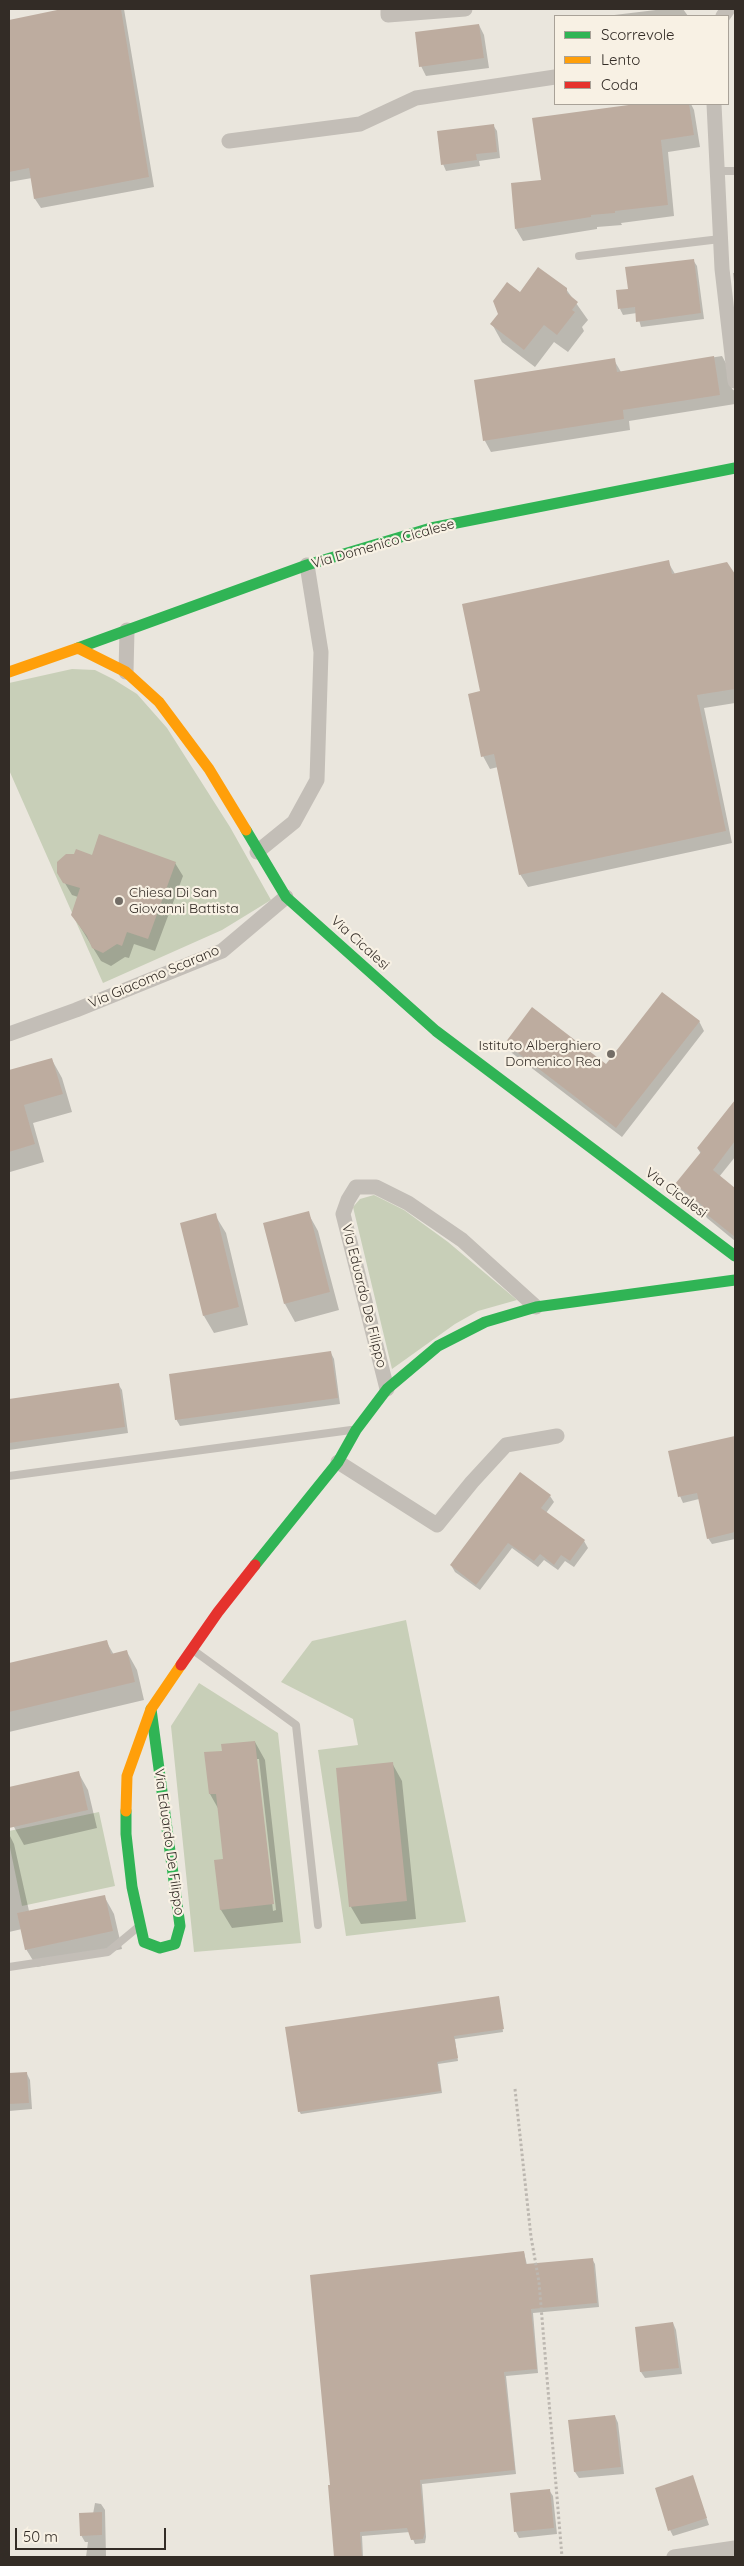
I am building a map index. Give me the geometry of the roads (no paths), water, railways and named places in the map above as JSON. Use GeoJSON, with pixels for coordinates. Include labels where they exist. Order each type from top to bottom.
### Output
{"type":"FeatureCollection","features":[{"type":"Feature","properties":{"kind":"street"},"geometry":{"type":"LineString","coordinates":[[388,12],[465,9]]}},
{"type":"Feature","properties":{"kind":"street"},"geometry":{"type":"LineString","coordinates":[[229,141],[360,124],[416,98],[554,77]]}},
{"type":"Feature","properties":{"kind":"street"},"geometry":{"type":"LineString","coordinates":[[714,105],[720,239],[735,382]]}},
{"type":"Feature","properties":{"kind":"street","name":"Via Domenico Cicalese"},"geometry":{"type":"LineString","coordinates":[[78,648],[308,564],[431,528],[735,468]]}},
{"type":"Feature","properties":{"kind":"street"},"geometry":{"type":"LineString","coordinates":[[258,852],[294,822],[317,780],[321,652],[308,564]]}},
{"type":"Feature","properties":{"kind":"street"},"geometry":{"type":"LineString","coordinates":[[126,672],[128,630]]}},
{"type":"Feature","properties":{"kind":"street"},"geometry":{"type":"LineString","coordinates":[[9,672],[78,648]]}},
{"type":"Feature","properties":{"kind":"street","name":"Via Cicalesi"},"geometry":{"type":"LineString","coordinates":[[78,648],[126,672],[159,702],[209,769],[286,897],[436,1031],[735,1256]]}},
{"type":"Feature","properties":{"kind":"street","name":"Via Giacomo Scarano"},"geometry":{"type":"LineString","coordinates":[[9,1034],[76,1010],[222,950],[286,897]]}},
{"type":"Feature","properties":{"kind":"street","name":"Via Eduardo De Filippo"},"geometry":{"type":"LineString","coordinates":[[387,1389],[343,1214],[348,1200],[356,1187],[376,1187],[408,1203],[462,1240],[536,1307]]}},
{"type":"Feature","properties":{"kind":"street","name":"Via Eduardo De Filippo"},"geometry":{"type":"LineString","coordinates":[[151,1709],[180,1926],[175,1944],[160,1948],[144,1942],[132,1887],[126,1834],[127,1776],[151,1709],[192,1649],[338,1462],[356,1430],[387,1389],[438,1346],[485,1322],[536,1307],[735,1280]]}},
{"type":"Feature","properties":{"kind":"street"},"geometry":{"type":"LineString","coordinates":[[338,1462],[437,1525],[472,1482],[506,1445],[557,1436]]}},
{"type":"Feature","properties":{"kind":"street"},"geometry":{"type":"LineString","coordinates":[[674,2557],[735,2548]]}},
{"type":"Feature","properties":{"kind":"lane"},"geometry":{"type":"LineString","coordinates":[[718,171],[735,171]]}},
{"type":"Feature","properties":{"kind":"lane"},"geometry":{"type":"LineString","coordinates":[[579,256],[720,239]]}},
{"type":"Feature","properties":{"kind":"lane"},"geometry":{"type":"LineString","coordinates":[[9,1476],[356,1430]]}},
{"type":"Feature","properties":{"kind":"lane"},"geometry":{"type":"LineString","coordinates":[[192,1649],[296,1725],[318,1925]]}},
{"type":"Feature","properties":{"kind":"lane"},"geometry":{"type":"LineString","coordinates":[[9,1967],[108,1952],[140,1925]]}},
{"type":"Feature","properties":{"kind":"place","name":"Chiesa Di San Giovanni Battista"},"geometry":{"type":"Point","coordinates":[119,901]}},
{"type":"Feature","properties":{"kind":"place","name":"Istituto Alberghiero Domenico Rea"},"geometry":{"type":"Point","coordinates":[611,1054]}}]}
